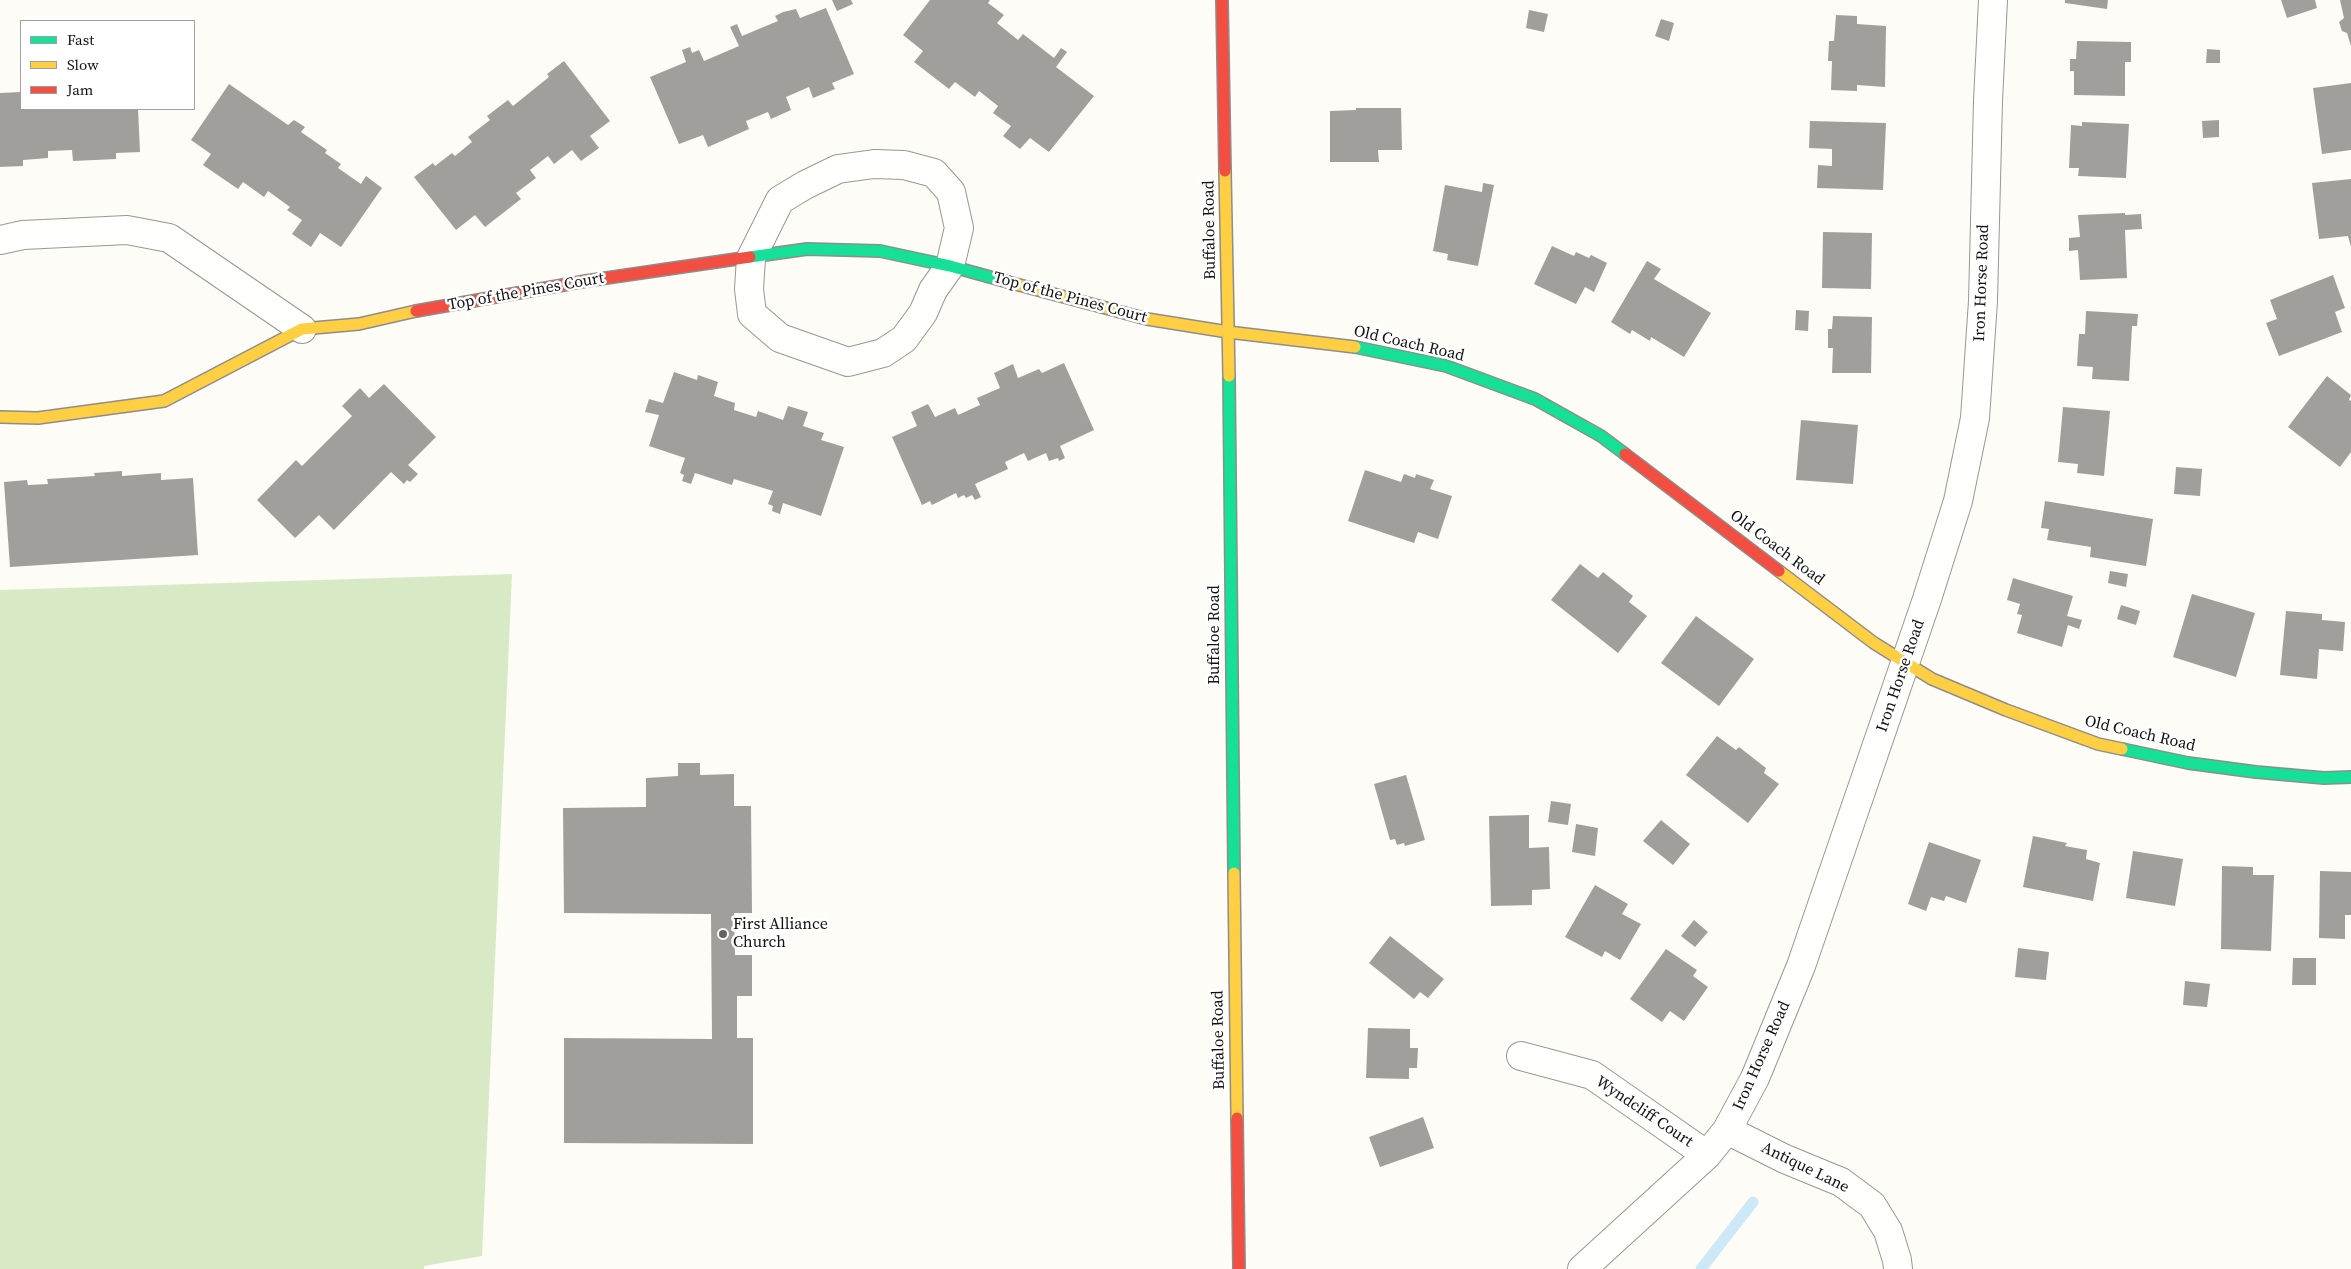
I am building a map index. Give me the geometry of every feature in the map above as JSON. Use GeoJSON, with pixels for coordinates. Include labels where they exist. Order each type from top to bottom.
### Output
{"type":"FeatureCollection","features":[{"type":"Feature","properties":{"kind":"street","name":"Buffaloe Road"},"geometry":{"type":"LineString","coordinates":[[1222,0],[1228,332],[1239,1269]]}},
{"type":"Feature","properties":{"kind":"street","name":"Iron Horse Road"},"geometry":{"type":"LineString","coordinates":[[1582,1269],[1707,1155],[1727,1130],[1755,1078],[1801,966],[1927,599],[1958,501],[1975,418],[1983,301],[1988,101],[1993,0]]}},
{"type":"Feature","properties":{"kind":"street"},"geometry":{"type":"LineString","coordinates":[[874,164],[904,165],[934,172],[951,192],[959,228],[950,266],[934,290],[923,313],[904,339],[883,352],[848,362],[780,338],[752,314],[749,289],[751,258],[780,200],[838,169],[874,164]]}},
{"type":"Feature","properties":{"kind":"street"},"geometry":{"type":"LineString","coordinates":[[0,240],[23,234],[127,230],[169,238],[302,329]]}},
{"type":"Feature","properties":{"kind":"street","name":"Top of the Pines Court"},"geometry":{"type":"LineString","coordinates":[[0,416],[38,418],[164,401],[302,329],[359,324],[414,311],[586,281],[807,249],[880,252],[950,266],[1147,319],[1191,325]]}},
{"type":"Feature","properties":{"kind":"street","name":"Old Coach Road"},"geometry":{"type":"LineString","coordinates":[[1191,325],[1228,332],[1363,348],[1446,366],[1535,399],[1601,436],[1874,643],[1932,679],[2006,710],[2098,744],[2188,763],[2324,778],[2351,777]]}},
{"type":"Feature","properties":{"kind":"street","name":"Wyndcliff Court"},"geometry":{"type":"LineString","coordinates":[[1522,1056],[1592,1075],[1707,1155]]}},
{"type":"Feature","properties":{"kind":"street","name":"Antique Lane"},"geometry":{"type":"LineString","coordinates":[[1727,1130],[1785,1159],[1841,1182],[1872,1205],[1888,1231],[1898,1269]]}},
{"type":"Feature","properties":{"kind":"green space"},"geometry":{"type":"Polygon","coordinates":[[[512,574],[482,1256],[424,1266],[424,1269],[0,1269],[0,590],[512,574]]]}},
{"type":"Feature","properties":{"kind":"building"},"geometry":{"type":"Polygon","coordinates":[[[832,0],[851,0],[853,4],[837,11],[832,0]]]}},
{"type":"Feature","properties":{"kind":"building"},"geometry":{"type":"Polygon","coordinates":[[[930,0],[990,0],[988,3],[1004,15],[997,23],[1018,40],[1023,34],[1054,58],[1061,48],[1067,52],[1056,67],[1094,96],[1049,152],[1030,138],[1020,149],[1003,136],[1011,126],[993,113],[998,106],[979,91],[975,97],[955,82],[949,89],[914,62],[923,51],[903,35],[930,0]]]}},
{"type":"Feature","properties":{"kind":"building"},"geometry":{"type":"Polygon","coordinates":[[[2065,0],[2108,0],[2107,9],[2065,3],[2065,0]]]}},
{"type":"Feature","properties":{"kind":"building"},"geometry":{"type":"Polygon","coordinates":[[[2281,0],[2315,0],[2317,8],[2287,18],[2281,0]]]}},
{"type":"Feature","properties":{"kind":"building"},"geometry":{"type":"Polygon","coordinates":[[[2340,0],[2351,0],[2351,46],[2347,33],[2342,31],[2339,22],[2344,18],[2340,0]]]}},
{"type":"Feature","properties":{"kind":"building"},"geometry":{"type":"Polygon","coordinates":[[[826,8],[854,74],[832,83],[835,89],[813,98],[809,87],[786,97],[791,110],[771,119],[768,112],[746,121],[749,129],[708,147],[703,135],[679,144],[650,77],[686,62],[682,50],[690,47],[692,53],[699,50],[704,61],[739,46],[730,27],[737,24],[742,36],[778,21],[775,16],[783,12],[796,9],[800,18],[826,8]]]}},
{"type":"Feature","properties":{"kind":"building"},"geometry":{"type":"Polygon","coordinates":[[[1529,10],[1548,14],[1544,32],[1526,28],[1529,10]]]}},
{"type":"Feature","properties":{"kind":"building"},"geometry":{"type":"Polygon","coordinates":[[[1836,15],[1857,16],[1857,24],[1886,26],[1885,87],[1857,85],[1857,91],[1831,90],[1832,61],[1828,61],[1829,41],[1834,41],[1836,15]]]}},
{"type":"Feature","properties":{"kind":"building"},"geometry":{"type":"Polygon","coordinates":[[[1661,19],[1674,23],[1669,41],[1655,36],[1661,19]]]}},
{"type":"Feature","properties":{"kind":"building"},"geometry":{"type":"Polygon","coordinates":[[[2077,41],[2131,42],[2131,62],[2125,62],[2125,96],[2074,95],[2074,71],[2070,71],[2070,59],[2076,59],[2077,41]]]}},
{"type":"Feature","properties":{"kind":"building"},"geometry":{"type":"Polygon","coordinates":[[[2207,49],[2220,50],[2220,63],[2206,63],[2207,49]]]}},
{"type":"Feature","properties":{"kind":"building"},"geometry":{"type":"Polygon","coordinates":[[[564,61],[610,121],[590,136],[599,148],[581,161],[572,150],[554,164],[548,156],[530,170],[536,178],[516,193],[521,199],[485,227],[475,215],[456,230],[414,177],[433,163],[435,166],[452,153],[455,156],[472,142],[468,137],[490,120],[487,116],[508,100],[513,106],[549,77],[547,74],[564,61]]]}},
{"type":"Feature","properties":{"kind":"building"},"geometry":{"type":"Polygon","coordinates":[[[2351,83],[2351,150],[2322,154],[2313,88],[2351,83]]]}},
{"type":"Feature","properties":{"kind":"building"},"geometry":{"type":"Polygon","coordinates":[[[229,84],[288,125],[294,120],[305,127],[301,132],[327,150],[325,153],[341,164],[338,168],[361,184],[366,176],[382,188],[341,247],[320,233],[311,247],[292,234],[302,220],[287,210],[290,207],[268,191],[264,197],[243,182],[238,189],[203,165],[211,154],[191,140],[229,84]]]}},
{"type":"Feature","properties":{"kind":"building"},"geometry":{"type":"Polygon","coordinates":[[[20,92],[20,110],[138,110],[140,152],[116,153],[116,159],[73,161],[72,150],[48,151],[48,158],[23,160],[23,166],[0,167],[0,93],[20,92]]]}},
{"type":"Feature","properties":{"kind":"building"},"geometry":{"type":"Polygon","coordinates":[[[1356,108],[1401,108],[1402,150],[1378,150],[1379,162],[1330,162],[1330,111],[1356,110],[1356,108]]]}},
{"type":"Feature","properties":{"kind":"building"},"geometry":{"type":"Polygon","coordinates":[[[2219,120],[2219,137],[2203,138],[2202,121],[2219,120]]]}},
{"type":"Feature","properties":{"kind":"building"},"geometry":{"type":"Polygon","coordinates":[[[1810,121],[1886,123],[1883,190],[1817,188],[1818,165],[1832,166],[1832,149],[1809,148],[1810,121]]]}},
{"type":"Feature","properties":{"kind":"building"},"geometry":{"type":"Polygon","coordinates":[[[2082,122],[2129,124],[2126,178],[2078,176],[2079,168],[2069,168],[2071,125],[2082,126],[2082,122]]]}},
{"type":"Feature","properties":{"kind":"building"},"geometry":{"type":"Polygon","coordinates":[[[2351,179],[2351,247],[2348,236],[2319,239],[2312,183],[2351,179]]]}},
{"type":"Feature","properties":{"kind":"building"},"geometry":{"type":"Polygon","coordinates":[[[1483,183],[1494,185],[1478,266],[1447,260],[1448,254],[1433,251],[1445,185],[1482,192],[1483,183]]]}},
{"type":"Feature","properties":{"kind":"building"},"geometry":{"type":"Polygon","coordinates":[[[2125,213],[2125,215],[2141,214],[2142,229],[2125,230],[2127,278],[2080,280],[2078,250],[2069,251],[2069,238],[2080,237],[2078,215],[2125,213]]]}},
{"type":"Feature","properties":{"kind":"building"},"geometry":{"type":"Polygon","coordinates":[[[1823,232],[1872,233],[1871,289],[1822,288],[1823,232]]]}},
{"type":"Feature","properties":{"kind":"building"},"geometry":{"type":"Polygon","coordinates":[[[1552,246],[1574,256],[1576,252],[1589,258],[1591,255],[1607,263],[1594,292],[1585,287],[1576,304],[1534,284],[1552,246]]]}},
{"type":"Feature","properties":{"kind":"building"},"geometry":{"type":"Polygon","coordinates":[[[1647,261],[1661,269],[1654,279],[1711,313],[1684,357],[1651,337],[1650,341],[1632,330],[1630,334],[1611,322],[1647,261]]]}},
{"type":"Feature","properties":{"kind":"building"},"geometry":{"type":"Polygon","coordinates":[[[2333,275],[2345,308],[2335,312],[2342,332],[2279,356],[2266,323],[2277,319],[2270,300],[2333,275]]]}},
{"type":"Feature","properties":{"kind":"building"},"geometry":{"type":"Polygon","coordinates":[[[1796,310],[1809,311],[1808,331],[1795,330],[1796,310]]]}},
{"type":"Feature","properties":{"kind":"building"},"geometry":{"type":"Polygon","coordinates":[[[2086,311],[2138,314],[2137,326],[2132,326],[2129,381],[2092,379],[2093,367],[2077,366],[2079,334],[2085,334],[2086,311]]]}},
{"type":"Feature","properties":{"kind":"building"},"geometry":{"type":"Polygon","coordinates":[[[1833,316],[1872,317],[1871,373],[1832,373],[1833,348],[1828,348],[1828,329],[1832,329],[1833,316]]]}},
{"type":"Feature","properties":{"kind":"building"},"geometry":{"type":"Polygon","coordinates":[[[1064,363],[1094,430],[1060,446],[1065,458],[1059,461],[1058,458],[1049,461],[1046,453],[1028,461],[1024,453],[1005,462],[1008,469],[975,484],[981,497],[975,500],[972,495],[966,498],[964,495],[958,498],[956,493],[932,505],[930,501],[922,505],[892,437],[917,426],[911,412],[928,404],[935,417],[955,408],[958,415],[980,405],[977,398],[1000,388],[994,373],[1013,364],[1018,378],[1039,369],[1042,373],[1064,363]]]}},
{"type":"Feature","properties":{"kind":"building"},"geometry":{"type":"Polygon","coordinates":[[[674,372],[697,380],[698,375],[718,382],[714,396],[735,403],[734,410],[756,417],[758,411],[783,420],[788,406],[808,412],[803,426],[824,433],[821,440],[844,447],[821,516],[783,503],[780,514],[772,511],[773,506],[768,504],[773,491],[734,479],[732,485],[695,473],[691,484],[682,481],[684,475],[680,473],[685,458],[649,446],[659,415],[645,412],[649,399],[663,403],[674,372]]]}},
{"type":"Feature","properties":{"kind":"building"},"geometry":{"type":"Polygon","coordinates":[[[2327,376],[2351,395],[2349,400],[2351,401],[2351,452],[2340,467],[2288,427],[2327,376]]]}},
{"type":"Feature","properties":{"kind":"building"},"geometry":{"type":"Polygon","coordinates":[[[384,384],[436,437],[408,465],[418,474],[410,482],[407,480],[404,484],[391,472],[334,530],[319,515],[295,538],[257,500],[296,460],[302,466],[352,416],[342,406],[360,388],[369,398],[384,384]]]}},
{"type":"Feature","properties":{"kind":"building"},"geometry":{"type":"Polygon","coordinates":[[[2063,407],[2110,411],[2104,476],[2077,473],[2078,464],[2058,462],[2063,407]]]}},
{"type":"Feature","properties":{"kind":"building"},"geometry":{"type":"Polygon","coordinates":[[[1801,420],[1858,425],[1853,484],[1796,480],[1801,420]]]}},
{"type":"Feature","properties":{"kind":"building"},"geometry":{"type":"Polygon","coordinates":[[[2176,467],[2202,469],[2200,496],[2174,494],[2176,467]]]}},
{"type":"Feature","properties":{"kind":"building"},"geometry":{"type":"Polygon","coordinates":[[[1365,470],[1401,482],[1404,474],[1415,478],[1416,474],[1434,480],[1430,489],[1452,496],[1438,539],[1418,532],[1414,543],[1348,521],[1365,470]]]}},
{"type":"Feature","properties":{"kind":"building"},"geometry":{"type":"Polygon","coordinates":[[[122,471],[122,476],[161,473],[161,480],[193,478],[198,555],[10,567],[4,482],[27,480],[28,485],[48,484],[47,479],[95,476],[94,473],[122,471]]]}},
{"type":"Feature","properties":{"kind":"building"},"geometry":{"type":"Polygon","coordinates":[[[2045,501],[2153,519],[2146,566],[2090,557],[2091,547],[2047,540],[2049,529],[2041,528],[2045,501]]]}},
{"type":"Feature","properties":{"kind":"building"},"geometry":{"type":"Polygon","coordinates":[[[1580,564],[1598,578],[1603,572],[1633,596],[1629,602],[1647,616],[1618,653],[1551,600],[1580,564]]]}},
{"type":"Feature","properties":{"kind":"building"},"geometry":{"type":"Polygon","coordinates":[[[2110,571],[2128,574],[2126,587],[2108,583],[2110,571]]]}},
{"type":"Feature","properties":{"kind":"building"},"geometry":{"type":"Polygon","coordinates":[[[2013,578],[2073,596],[2067,616],[2082,620],[2079,629],[2068,625],[2062,647],[2017,633],[2022,615],[2017,614],[2020,604],[2007,600],[2013,578]]]}},
{"type":"Feature","properties":{"kind":"building"},"geometry":{"type":"Polygon","coordinates":[[[2192,594],[2255,613],[2236,677],[2173,657],[2192,594]]]}},
{"type":"Feature","properties":{"kind":"building"},"geometry":{"type":"Polygon","coordinates":[[[2121,605],[2140,611],[2136,625],[2117,619],[2121,605]]]}},
{"type":"Feature","properties":{"kind":"building"},"geometry":{"type":"Polygon","coordinates":[[[2286,611],[2322,614],[2322,620],[2345,622],[2343,651],[2319,649],[2317,679],[2280,675],[2286,611]]]}},
{"type":"Feature","properties":{"kind":"building"},"geometry":{"type":"Polygon","coordinates":[[[1696,616],[1754,659],[1719,706],[1661,663],[1696,616]]]}},
{"type":"Feature","properties":{"kind":"building"},"geometry":{"type":"Polygon","coordinates":[[[1717,736],[1736,750],[1739,747],[1766,768],[1764,773],[1779,784],[1748,823],[1686,775],[1717,736]]]}},
{"type":"Feature","properties":{"kind":"building","name":"First Alliance Church"},"geometry":{"type":"Polygon","coordinates":[[[678,763],[700,763],[700,775],[734,774],[734,806],[751,806],[752,913],[734,913],[735,955],[752,955],[752,996],[737,996],[737,1038],[753,1038],[753,1144],[564,1143],[564,1038],[712,1039],[711,914],[564,913],[563,808],[646,807],[646,778],[678,776],[678,763]]]}},
{"type":"Feature","properties":{"kind":"building"},"geometry":{"type":"Polygon","coordinates":[[[1406,775],[1425,840],[1405,846],[1404,843],[1397,845],[1395,839],[1390,840],[1374,784],[1406,775]]]}},
{"type":"Feature","properties":{"kind":"building"},"geometry":{"type":"Polygon","coordinates":[[[1551,801],[1571,804],[1568,825],[1548,822],[1551,801]]]}},
{"type":"Feature","properties":{"kind":"building"},"geometry":{"type":"Polygon","coordinates":[[[1529,815],[1529,848],[1549,847],[1550,889],[1532,890],[1532,905],[1491,906],[1489,816],[1529,815]]]}},
{"type":"Feature","properties":{"kind":"building"},"geometry":{"type":"Polygon","coordinates":[[[1661,820],[1690,844],[1673,865],[1643,841],[1661,820]]]}},
{"type":"Feature","properties":{"kind":"building"},"geometry":{"type":"Polygon","coordinates":[[[1576,824],[1598,828],[1595,856],[1572,852],[1576,824]]]}},
{"type":"Feature","properties":{"kind":"building"},"geometry":{"type":"Polygon","coordinates":[[[2033,836],[2067,843],[2065,846],[2087,850],[2086,859],[2100,863],[2093,901],[2023,887],[2033,836]]]}},
{"type":"Feature","properties":{"kind":"building"},"geometry":{"type":"Polygon","coordinates":[[[1929,842],[1981,860],[1966,903],[1946,896],[1944,901],[1931,897],[1926,911],[1908,904],[1929,842]]]}},
{"type":"Feature","properties":{"kind":"building"},"geometry":{"type":"Polygon","coordinates":[[[2133,851],[2183,859],[2175,906],[2126,898],[2133,851]]]}},
{"type":"Feature","properties":{"kind":"building"},"geometry":{"type":"Polygon","coordinates":[[[2222,866],[2253,867],[2253,875],[2274,875],[2271,951],[2221,949],[2222,866]]]}},
{"type":"Feature","properties":{"kind":"building"},"geometry":{"type":"Polygon","coordinates":[[[2320,871],[2351,872],[2351,915],[2345,915],[2345,939],[2319,938],[2320,871]]]}},
{"type":"Feature","properties":{"kind":"building"},"geometry":{"type":"Polygon","coordinates":[[[1595,885],[1628,904],[1622,914],[1641,924],[1620,960],[1605,951],[1602,957],[1565,937],[1595,885]]]}},
{"type":"Feature","properties":{"kind":"building"},"geometry":{"type":"Polygon","coordinates":[[[1694,920],[1708,932],[1695,947],[1681,936],[1694,920]]]}},
{"type":"Feature","properties":{"kind":"building"},"geometry":{"type":"Polygon","coordinates":[[[1390,936],[1444,979],[1428,998],[1420,992],[1414,999],[1369,963],[1390,936]]]}},
{"type":"Feature","properties":{"kind":"building"},"geometry":{"type":"Polygon","coordinates":[[[2018,948],[2049,952],[2046,980],[2015,977],[2018,948]]]}},
{"type":"Feature","properties":{"kind":"building"},"geometry":{"type":"Polygon","coordinates":[[[1666,949],[1697,970],[1693,976],[1708,987],[1684,1021],[1670,1011],[1662,1022],[1630,999],[1666,949]]]}},
{"type":"Feature","properties":{"kind":"building"},"geometry":{"type":"Polygon","coordinates":[[[2293,958],[2316,958],[2316,985],[2292,985],[2293,958]]]}},
{"type":"Feature","properties":{"kind":"building"},"geometry":{"type":"Polygon","coordinates":[[[2185,981],[2210,984],[2207,1007],[2183,1005],[2185,981]]]}},
{"type":"Feature","properties":{"kind":"building"},"geometry":{"type":"Polygon","coordinates":[[[1368,1028],[1410,1029],[1410,1048],[1418,1048],[1417,1068],[1409,1068],[1409,1079],[1366,1078],[1368,1028]]]}},
{"type":"Feature","properties":{"kind":"building"},"geometry":{"type":"Polygon","coordinates":[[[1423,1117],[1434,1148],[1380,1167],[1369,1137],[1423,1117]]]}},
{"type":"Feature","properties":{"kind":"waterway"},"geometry":{"type":"LineString","coordinates":[[1701,1269],[1753,1202]]}},
{"type":"Feature","properties":{"kind":"traffic: fast"},"geometry":{"type":"LineString","coordinates":[[750,257],[807,249],[880,251],[950,266],[1008,282]]}},
{"type":"Feature","properties":{"kind":"traffic: fast"},"geometry":{"type":"LineString","coordinates":[[1355,347],[1446,366],[1535,399],[1601,436],[1625,454]]}},
{"type":"Feature","properties":{"kind":"traffic: fast"},"geometry":{"type":"LineString","coordinates":[[1229,376],[1234,873]]}},
{"type":"Feature","properties":{"kind":"traffic: fast"},"geometry":{"type":"LineString","coordinates":[[2122,749],[2188,763],[2256,772],[2324,778],[2351,777]]}},
{"type":"Feature","properties":{"kind":"traffic: slow"},"geometry":{"type":"LineString","coordinates":[[1225,171],[1229,376]]}},
{"type":"Feature","properties":{"kind":"traffic: slow"},"geometry":{"type":"LineString","coordinates":[[1008,282],[1147,319],[1228,332],[1355,347]]}},
{"type":"Feature","properties":{"kind":"traffic: slow"},"geometry":{"type":"LineString","coordinates":[[0,417],[38,418],[164,401],[302,329],[359,324],[416,311]]}},
{"type":"Feature","properties":{"kind":"traffic: slow"},"geometry":{"type":"LineString","coordinates":[[1779,571],[1874,643],[1932,679],[2006,710],[2098,744],[2122,749]]}},
{"type":"Feature","properties":{"kind":"traffic: slow"},"geometry":{"type":"LineString","coordinates":[[1234,873],[1237,1118]]}},
{"type":"Feature","properties":{"kind":"traffic: jam"},"geometry":{"type":"LineString","coordinates":[[1222,0],[1225,171]]}},
{"type":"Feature","properties":{"kind":"traffic: jam"},"geometry":{"type":"LineString","coordinates":[[416,311],[586,281],[750,257]]}},
{"type":"Feature","properties":{"kind":"traffic: jam"},"geometry":{"type":"LineString","coordinates":[[1625,454],[1779,571]]}},
{"type":"Feature","properties":{"kind":"traffic: jam"},"geometry":{"type":"LineString","coordinates":[[1237,1118],[1239,1269]]}},
{"type":"Feature","properties":{"kind":"place","name":"First Alliance Church"},"geometry":{"type":"Point","coordinates":[723,934]}}]}
